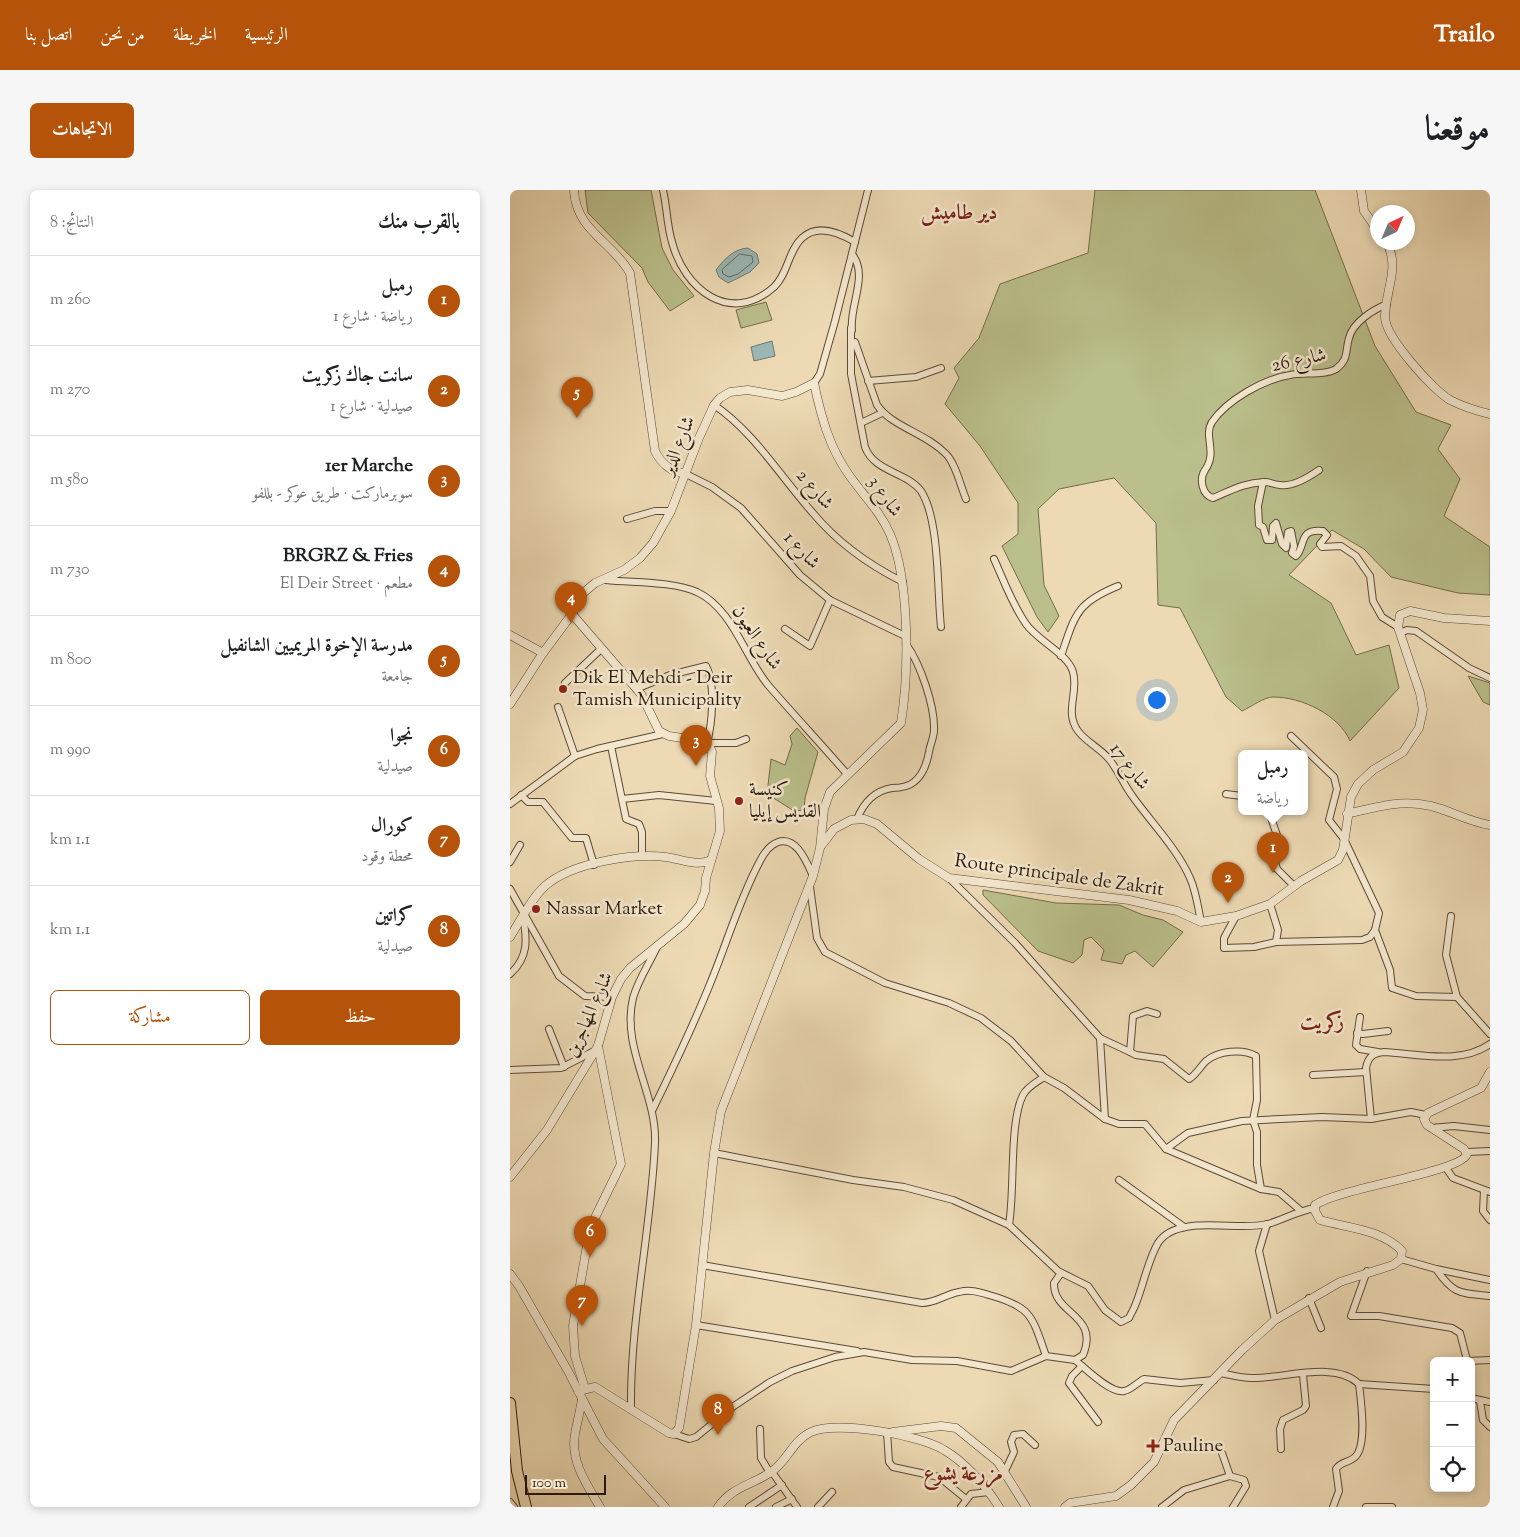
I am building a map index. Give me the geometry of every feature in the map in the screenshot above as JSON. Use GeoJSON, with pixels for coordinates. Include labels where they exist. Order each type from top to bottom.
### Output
{"type":"FeatureCollection","features":[{"type":"Feature","properties":{"kind":"highway"},"geometry":{"type":"LineString","coordinates":[[510,1402],[516,1471],[526,1507]]}},
{"type":"Feature","properties":{"kind":"street"},"geometry":{"type":"LineString","coordinates":[[574,190],[575,204],[581,218],[620,258],[630,273],[655,451],[666,466],[675,472],[684,473]]}},
{"type":"Feature","properties":{"kind":"street"},"geometry":{"type":"LineString","coordinates":[[663,190],[671,242],[681,264],[708,296],[719,301],[736,303],[748,301],[772,288],[781,278],[798,244],[806,235],[831,230],[855,242]]}},
{"type":"Feature","properties":{"kind":"street"},"geometry":{"type":"LineString","coordinates":[[814,383],[820,374],[836,322],[868,190]]}},
{"type":"Feature","properties":{"kind":"street"},"geometry":{"type":"LineString","coordinates":[[1361,190],[1364,211],[1370,220]]}},
{"type":"Feature","properties":{"kind":"street"},"geometry":{"type":"LineString","coordinates":[[1390,250],[1394,263],[1385,318],[1389,331],[1411,362],[1448,399],[1490,414]]}},
{"type":"Feature","properties":{"kind":"street"},"geometry":{"type":"LineString","coordinates":[[852,254],[860,272],[851,328],[851,374],[867,453],[881,466],[913,484],[925,500],[936,553],[941,627]]}},
{"type":"Feature","properties":{"kind":"street","name":"شارع 26"},"geometry":{"type":"LineString","coordinates":[[1320,470],[1307,478],[1283,485],[1263,482],[1231,488],[1214,498],[1209,496],[1201,480],[1212,459],[1209,428],[1211,423],[1238,397],[1289,375],[1336,369],[1347,357],[1348,339],[1353,330],[1374,311],[1387,304]]}},
{"type":"Feature","properties":{"kind":"street"},"geometry":{"type":"LineString","coordinates":[[851,328],[868,381],[882,413],[930,439],[948,455],[966,499]]}},
{"type":"Feature","properties":{"kind":"street"},"geometry":{"type":"LineString","coordinates":[[868,381],[916,377],[940,368]]}},
{"type":"Feature","properties":{"kind":"street","name":"شارع الدير"},"geometry":{"type":"LineString","coordinates":[[510,704],[587,589],[595,583],[606,580],[624,570],[640,558],[665,525],[684,473],[714,405],[720,398],[730,392],[748,390],[782,396],[796,392],[814,383]]}},
{"type":"Feature","properties":{"kind":"street","name":"شارع 3"},"geometry":{"type":"LineString","coordinates":[[814,383],[829,440],[849,475],[875,508],[890,535],[899,559],[903,582],[905,640],[901,723],[830,792],[826,801],[820,830],[820,848]]}},
{"type":"Feature","properties":{"kind":"street","name":"شارع 2"},"geometry":{"type":"LineString","coordinates":[[714,405],[723,411],[756,444],[813,514],[855,552],[903,582]]}},
{"type":"Feature","properties":{"kind":"street"},"geometry":{"type":"LineString","coordinates":[[861,423],[882,413]]}},
{"type":"Feature","properties":{"kind":"street","name":"شارع 1"},"geometry":{"type":"LineString","coordinates":[[684,473],[712,487],[741,508],[800,575],[830,600],[905,640]]}},
{"type":"Feature","properties":{"kind":"street"},"geometry":{"type":"LineString","coordinates":[[1263,482],[1258,515],[1259,525],[1263,527],[1268,540],[1272,540],[1273,526],[1276,523],[1282,544],[1286,548],[1288,532],[1291,531],[1294,546],[1292,553],[1296,556],[1305,536],[1323,531],[1327,536],[1321,543],[1322,547],[1342,546],[1356,556],[1370,576],[1373,601],[1382,617],[1399,630],[1416,631],[1469,668],[1490,678]]}},
{"type":"Feature","properties":{"kind":"street"},"geometry":{"type":"LineString","coordinates":[[627,519],[655,511],[671,511]]}},
{"type":"Feature","properties":{"kind":"street","name":"شارع 17"},"geometry":{"type":"LineString","coordinates":[[994,559],[1015,607],[1026,625],[1037,637],[1061,656],[1073,671],[1071,712],[1073,723],[1078,732],[1109,758],[1129,792],[1186,869],[1194,889],[1201,922]]}},
{"type":"Feature","properties":{"kind":"street","name":"شارع العيون"},"geometry":{"type":"LineString","coordinates":[[606,580],[659,584],[696,592],[706,598],[727,620],[768,684],[847,774]]}},
{"type":"Feature","properties":{"kind":"street"},"geometry":{"type":"LineString","coordinates":[[1061,656],[1079,609],[1101,592],[1118,586]]}},
{"type":"Feature","properties":{"kind":"street"},"geometry":{"type":"LineString","coordinates":[[785,630],[808,647],[810,646],[830,600]]}},
{"type":"Feature","properties":{"kind":"street"},"geometry":{"type":"LineString","coordinates":[[1201,922],[1236,916],[1270,904],[1294,886],[1338,860],[1343,850],[1351,797],[1360,781],[1373,770],[1403,752],[1419,728],[1422,719],[1423,710],[1417,676],[1399,630],[1400,615],[1410,611],[1444,618],[1490,621]]}},
{"type":"Feature","properties":{"kind":"street"},"geometry":{"type":"LineString","coordinates":[[572,614],[636,689],[651,712],[656,726],[663,734]]}},
{"type":"Feature","properties":{"kind":"street"},"geometry":{"type":"LineString","coordinates":[[510,636],[543,653]]}},
{"type":"Feature","properties":{"kind":"street"},"geometry":{"type":"LineString","coordinates":[[674,1434],[680,1422],[696,1325],[714,1153],[721,1111],[727,1093],[810,887],[820,848],[834,829],[857,819],[863,805],[874,795],[886,789],[913,783],[922,774],[928,759],[934,731],[932,707],[916,663],[905,640]]}},
{"type":"Feature","properties":{"kind":"street"},"geometry":{"type":"LineString","coordinates":[[565,683],[601,649]]}},
{"type":"Feature","properties":{"kind":"street"},"geometry":{"type":"LineString","coordinates":[[636,689],[670,675],[706,666],[710,678],[712,717],[707,743]]}},
{"type":"Feature","properties":{"kind":"street"},"geometry":{"type":"LineString","coordinates":[[558,707],[575,756]]}},
{"type":"Feature","properties":{"kind":"street"},"geometry":{"type":"LineString","coordinates":[[510,804],[575,756],[611,746],[663,734],[707,743],[736,743],[746,739]]}},
{"type":"Feature","properties":{"kind":"street"},"geometry":{"type":"LineString","coordinates":[[1291,736],[1306,750]]}},
{"type":"Feature","properties":{"kind":"street","name":"شارع المهاجرين"},"geometry":{"type":"LineString","coordinates":[[510,1177],[547,1130],[597,1048],[612,997],[620,979],[630,968],[684,924],[700,905],[720,831],[710,776],[712,752],[707,743]]}},
{"type":"Feature","properties":{"kind":"street"},"geometry":{"type":"LineString","coordinates":[[611,746],[626,819],[639,824],[642,832],[642,856]]}},
{"type":"Feature","properties":{"kind":"street"},"geometry":{"type":"LineString","coordinates":[[1236,916],[1224,938],[1224,948],[1254,947],[1276,942],[1362,940],[1370,937],[1375,930],[1379,913],[1344,840],[1329,820],[1337,789],[1334,777],[1308,752]]}},
{"type":"Feature","properties":{"kind":"street"},"geometry":{"type":"LineString","coordinates":[[1226,794],[1238,796]]}},
{"type":"Feature","properties":{"kind":"street"},"geometry":{"type":"LineString","coordinates":[[521,795],[528,802],[543,802],[572,838],[586,838],[594,865]]}},
{"type":"Feature","properties":{"kind":"street"},"geometry":{"type":"LineString","coordinates":[[622,799],[659,795],[716,801]]}},
{"type":"Feature","properties":{"kind":"street"},"geometry":{"type":"LineString","coordinates":[[1348,814],[1390,803],[1408,802],[1432,806],[1490,825]]}},
{"type":"Feature","properties":{"kind":"street"},"geometry":{"type":"LineString","coordinates":[[1270,815],[1279,841],[1275,862],[1277,869],[1294,886]]}},
{"type":"Feature","properties":{"kind":"street","name":"Route principale de Zakrît"},"geometry":{"type":"LineString","coordinates":[[857,819],[877,824],[930,866],[949,878],[1129,900],[1169,909],[1201,922]]}},
{"type":"Feature","properties":{"kind":"street"},"geometry":{"type":"LineString","coordinates":[[653,1109],[691,1028],[739,907],[765,852],[778,842],[789,842],[799,851],[813,876]]}},
{"type":"Feature","properties":{"kind":"street"},"geometry":{"type":"LineString","coordinates":[[510,862],[520,845]]}},
{"type":"Feature","properties":{"kind":"street"},"geometry":{"type":"LineString","coordinates":[[510,937],[536,895],[551,881],[594,865],[642,856],[680,859],[697,864],[711,860]]}},
{"type":"Feature","properties":{"kind":"street"},"geometry":{"type":"LineString","coordinates":[[697,864],[706,878]]}},
{"type":"Feature","properties":{"kind":"street"},"geometry":{"type":"LineString","coordinates":[[949,878],[1015,943],[1100,1038],[1136,1055],[1164,1059],[1189,1079],[1207,1060],[1214,1056],[1226,1052],[1250,1052],[1256,1056],[1258,1088],[1253,1120],[1258,1137],[1257,1165],[1261,1188]]}},
{"type":"Feature","properties":{"kind":"street"},"geometry":{"type":"LineString","coordinates":[[810,887],[817,938],[825,952],[885,983],[949,1002],[981,1018],[1011,1041],[1044,1078],[1064,1088],[1105,1119],[1120,1124],[1145,1124],[1166,1149],[1261,1188],[1279,1192],[1300,1210]]}},
{"type":"Feature","properties":{"kind":"street"},"geometry":{"type":"LineString","coordinates":[[510,891],[559,976],[585,996],[612,997]]}},
{"type":"Feature","properties":{"kind":"street"},"geometry":{"type":"LineString","coordinates":[[1270,904],[1278,930],[1276,942]]}},
{"type":"Feature","properties":{"kind":"street"},"geometry":{"type":"LineString","coordinates":[[510,974],[523,958],[526,948],[527,938],[524,915]]}},
{"type":"Feature","properties":{"kind":"street"},"geometry":{"type":"LineString","coordinates":[[1452,916],[1447,934],[1446,955],[1457,997],[1490,1034]]}},
{"type":"Feature","properties":{"kind":"street"},"geometry":{"type":"LineString","coordinates":[[1375,930],[1390,970],[1392,988],[1416,996],[1457,997]]}},
{"type":"Feature","properties":{"kind":"street"},"geometry":{"type":"LineString","coordinates":[[631,1408],[632,1348],[654,1176],[656,1140],[653,1109],[632,1034],[631,1015],[638,985],[658,944]]}},
{"type":"Feature","properties":{"kind":"street"},"geometry":{"type":"LineString","coordinates":[[1130,1052],[1133,1016],[1147,1011],[1158,1014]]}},
{"type":"Feature","properties":{"kind":"street"},"geometry":{"type":"LineString","coordinates":[[1360,1017],[1356,1045],[1360,1049],[1378,1052],[1462,1056],[1480,1051],[1490,1044]]}},
{"type":"Feature","properties":{"kind":"street"},"geometry":{"type":"LineString","coordinates":[[549,1028],[564,1067]]}},
{"type":"Feature","properties":{"kind":"street"},"geometry":{"type":"LineString","coordinates":[[1357,1033],[1388,1031]]}},
{"type":"Feature","properties":{"kind":"street"},"geometry":{"type":"LineString","coordinates":[[1100,1038],[1105,1119]]}},
{"type":"Feature","properties":{"kind":"street"},"geometry":{"type":"LineString","coordinates":[[510,1070],[564,1067],[597,1048],[621,1164],[590,1228],[573,1326],[582,1390],[582,1400],[574,1436],[575,1452],[582,1475],[600,1507]]}},
{"type":"Feature","properties":{"kind":"street"},"geometry":{"type":"LineString","coordinates":[[1372,1118],[1366,1072],[1367,1061],[1378,1052]]}},
{"type":"Feature","properties":{"kind":"street"},"geometry":{"type":"LineString","coordinates":[[1313,1075],[1366,1072]]}},
{"type":"Feature","properties":{"kind":"street"},"geometry":{"type":"LineString","coordinates":[[1166,1149],[1188,1133],[1253,1120],[1322,1117],[1372,1118],[1411,1112],[1426,1115],[1481,1088],[1490,1072]]}},
{"type":"Feature","properties":{"kind":"street"},"geometry":{"type":"LineString","coordinates":[[1009,1225],[1013,1201],[1014,1158],[1020,1103],[1024,1093],[1044,1078]]}},
{"type":"Feature","properties":{"kind":"street"},"geometry":{"type":"LineString","coordinates":[[1426,1115],[1424,1121],[1431,1128],[1467,1152],[1490,1151]]}},
{"type":"Feature","properties":{"kind":"street"},"geometry":{"type":"LineString","coordinates":[[1431,1128],[1454,1126],[1490,1130]]}},
{"type":"Feature","properties":{"kind":"street"},"geometry":{"type":"LineString","coordinates":[[714,1153],[853,1180],[925,1191],[1009,1225],[1061,1273],[1088,1286],[1110,1316],[1121,1322],[1129,1318],[1158,1243],[1169,1232],[1184,1228],[1266,1224],[1300,1210],[1314,1208],[1318,1203],[1372,1185],[1446,1168],[1463,1161],[1467,1157],[1467,1152]]}},
{"type":"Feature","properties":{"kind":"street"},"geometry":{"type":"LineString","coordinates":[[1446,1168],[1453,1178],[1487,1191],[1483,1211],[1490,1220]]}},
{"type":"Feature","properties":{"kind":"street"},"geometry":{"type":"LineString","coordinates":[[1119,1180],[1184,1228]]}},
{"type":"Feature","properties":{"kind":"street"},"geometry":{"type":"LineString","coordinates":[[1065,1507],[1070,1503],[1116,1496],[1131,1485],[1154,1462],[1174,1420],[1275,1320],[1309,1298],[1340,1282],[1367,1271],[1393,1265],[1401,1259],[1402,1251],[1381,1237],[1320,1220],[1316,1216],[1314,1208]]}},
{"type":"Feature","properties":{"kind":"street"},"geometry":{"type":"LineString","coordinates":[[1266,1224],[1259,1251],[1275,1320]]}},
{"type":"Feature","properties":{"kind":"street"},"geometry":{"type":"LineString","coordinates":[[1401,1259],[1436,1269],[1490,1280]]}},
{"type":"Feature","properties":{"kind":"street"},"geometry":{"type":"LineString","coordinates":[[702,1265],[922,1303],[939,1300],[957,1292],[977,1292],[1016,1303],[1025,1310],[1034,1323],[1046,1356]]}},
{"type":"Feature","properties":{"kind":"street"},"geometry":{"type":"LineString","coordinates":[[1436,1269],[1447,1285],[1454,1291],[1490,1296]]}},
{"type":"Feature","properties":{"kind":"street"},"geometry":{"type":"LineString","coordinates":[[1367,1271],[1350,1316],[1379,1316],[1452,1328],[1460,1333],[1466,1357]]}},
{"type":"Feature","properties":{"kind":"street"},"geometry":{"type":"LineString","coordinates":[[1061,1273],[1054,1283],[1055,1292],[1063,1305],[1084,1325],[1087,1334],[1083,1355],[1075,1360]]}},
{"type":"Feature","properties":{"kind":"street"},"geometry":{"type":"LineString","coordinates":[[510,1274],[582,1390]]}},
{"type":"Feature","properties":{"kind":"street"},"geometry":{"type":"LineString","coordinates":[[1309,1298],[1321,1328]]}},
{"type":"Feature","properties":{"kind":"street"},"geometry":{"type":"LineString","coordinates":[[696,1325],[912,1360],[957,1361],[1005,1371],[1019,1369],[1046,1356],[1075,1360],[1102,1382],[1121,1391],[1127,1390],[1144,1379],[1180,1383],[1214,1380]]}},
{"type":"Feature","properties":{"kind":"street"},"geometry":{"type":"LineString","coordinates":[[582,1390],[594,1387],[631,1408],[665,1431],[689,1439],[696,1437],[746,1398],[792,1371],[834,1357],[864,1352]]}},
{"type":"Feature","properties":{"kind":"street"},"geometry":{"type":"LineString","coordinates":[[1475,1361],[1490,1360]]}},
{"type":"Feature","properties":{"kind":"street"},"geometry":{"type":"LineString","coordinates":[[1082,1366],[1072,1376],[1069,1383],[1098,1422]]}},
{"type":"Feature","properties":{"kind":"street"},"geometry":{"type":"LineString","coordinates":[[1221,1373],[1250,1378],[1321,1372],[1339,1373],[1347,1375],[1359,1384],[1430,1389]]}},
{"type":"Feature","properties":{"kind":"street"},"geometry":{"type":"LineString","coordinates":[[1281,1449],[1280,1429],[1283,1420],[1303,1410],[1306,1406],[1303,1375]]}},
{"type":"Feature","properties":{"kind":"street"},"geometry":{"type":"LineString","coordinates":[[1333,1507],[1338,1491],[1336,1469],[1342,1462],[1354,1458],[1359,1449],[1362,1413],[1359,1384]]}},
{"type":"Feature","properties":{"kind":"street"},"geometry":{"type":"LineString","coordinates":[[1475,1399],[1490,1402]]}},
{"type":"Feature","properties":{"kind":"street"},"geometry":{"type":"LineString","coordinates":[[582,1400],[603,1439],[665,1507]]}},
{"type":"Feature","properties":{"kind":"street"},"geometry":{"type":"LineString","coordinates":[[1480,1401],[1483,1420],[1490,1426]]}},
{"type":"Feature","properties":{"kind":"street"},"geometry":{"type":"LineString","coordinates":[[718,1507],[736,1489],[771,1472],[794,1445],[816,1430],[854,1429],[889,1432],[941,1426],[956,1428],[985,1450],[1005,1471],[1026,1507]]}},
{"type":"Feature","properties":{"kind":"street"},"geometry":{"type":"LineString","coordinates":[[760,1429],[761,1458],[797,1507]]}},
{"type":"Feature","properties":{"kind":"street"},"geometry":{"type":"LineString","coordinates":[[889,1432],[942,1448],[960,1462],[989,1492],[999,1507]]}},
{"type":"Feature","properties":{"kind":"street"},"geometry":{"type":"LineString","coordinates":[[889,1432],[889,1462],[893,1467],[939,1478],[955,1488],[966,1499]]}},
{"type":"Feature","properties":{"kind":"street"},"geometry":{"type":"LineString","coordinates":[[1005,1471],[1014,1452],[1011,1442],[1014,1435],[1023,1434],[1035,1445]]}},
{"type":"Feature","properties":{"kind":"street"},"geometry":{"type":"LineString","coordinates":[[1222,1453],[1230,1476]]}},
{"type":"Feature","properties":{"kind":"street"},"geometry":{"type":"LineString","coordinates":[[1162,1507],[1184,1490],[1230,1476],[1244,1480],[1246,1486],[1232,1507]]}},
{"type":"Feature","properties":{"kind":"street"},"geometry":{"type":"LineString","coordinates":[[749,1507],[782,1485]]}},
{"type":"Feature","properties":{"kind":"street"},"geometry":{"type":"LineString","coordinates":[[818,1507],[832,1492]]}},
{"type":"Feature","properties":{"kind":"street"},"geometry":{"type":"LineString","coordinates":[[961,1507],[966,1499],[976,1493],[989,1492]]}},
{"type":"Feature","properties":{"kind":"street"},"geometry":{"type":"LineString","coordinates":[[776,1507],[792,1499]]}},
{"type":"Feature","properties":{"kind":"street"},"geometry":{"type":"LineString","coordinates":[[510,1502],[514,1507]]}},
{"type":"Feature","properties":{"kind":"street"},"geometry":{"type":"LineString","coordinates":[[1366,1507],[1392,1507]]}},
{"type":"Feature","properties":{"kind":"green space"},"geometry":{"type":"Polygon","coordinates":[[[585,190],[651,190],[662,248],[673,270],[694,296],[670,311],[648,282],[642,268],[588,213],[585,190]]]}},
{"type":"Feature","properties":{"kind":"green space"},"geometry":{"type":"Polygon","coordinates":[[[1095,190],[1315,190],[1375,346],[1416,412],[1451,425],[1438,449],[1460,479],[1444,516],[1490,547],[1490,595],[1458,593],[1391,577],[1364,549],[1332,530],[1289,575],[1331,603],[1356,655],[1389,645],[1399,688],[1350,741],[1345,732],[1328,716],[1318,709],[1296,700],[1269,697],[1242,711],[1226,697],[1180,608],[1158,605],[1156,523],[1114,478],[1059,489],[1038,509],[1044,585],[1059,616],[1048,632],[1037,617],[1002,546],[1018,534],[1018,503],[980,446],[945,404],[959,378],[954,368],[979,338],[1000,284],[1088,253],[1095,190]]]}},
{"type":"Feature","properties":{"kind":"green space"},"geometry":{"type":"Polygon","coordinates":[[[766,302],[772,320],[741,328],[736,310],[766,302]]]}},
{"type":"Feature","properties":{"kind":"green space"},"geometry":{"type":"Polygon","coordinates":[[[1468,676],[1490,683],[1490,705],[1483,702],[1468,676]]]}},
{"type":"Feature","properties":{"kind":"green space"},"geometry":{"type":"Polygon","coordinates":[[[797,728],[818,752],[805,798],[804,810],[794,811],[767,794],[771,759],[785,765],[792,744],[790,736],[797,728]]]}},
{"type":"Feature","properties":{"kind":"green space"},"geometry":{"type":"Polygon","coordinates":[[[983,890],[1056,903],[1119,905],[1143,915],[1163,920],[1183,932],[1153,967],[1135,951],[1126,955],[1122,964],[1101,960],[1104,950],[1091,937],[1084,940],[1082,955],[1073,963],[1038,951],[983,895],[983,890]]]}},
{"type":"Feature","properties":{"kind":"water"},"geometry":{"type":"Polygon","coordinates":[[[748,248],[757,254],[759,263],[750,272],[728,283],[719,277],[716,270],[726,258],[738,250],[748,248]]]}},
{"type":"Feature","properties":{"kind":"water"},"geometry":{"type":"Polygon","coordinates":[[[772,341],[775,356],[754,361],[751,347],[772,341]]]}},
{"type":"Feature","properties":{"kind":"water"},"geometry":{"type":"Polygon","coordinates":[[[1239,871],[1240,881],[1220,882],[1219,872],[1239,871]]]}},
{"type":"Feature","properties":{"kind":"place","name":"مدرسة الإخوة المريميين الشانفيل"},"geometry":{"type":"Point","coordinates":[577,418]}},
{"type":"Feature","properties":{"kind":"place","name":"BRGRZ & Fries"},"geometry":{"type":"Point","coordinates":[571,623]}},
{"type":"Feature","properties":{"kind":"place","name":"Dik El Mehdi - Deir Tamish Municipality"},"geometry":{"type":"Point","coordinates":[563,689]}},
{"type":"Feature","properties":{"kind":"place","name":"1er Marche"},"geometry":{"type":"Point","coordinates":[696,766]}},
{"type":"Feature","properties":{"kind":"place","name":"كنيسة القديس إيليا"},"geometry":{"type":"Point","coordinates":[739,801]}},
{"type":"Feature","properties":{"kind":"place","name":"رمبل"},"geometry":{"type":"Point","coordinates":[1273,873]}},
{"type":"Feature","properties":{"kind":"place","name":"سانت جاك زكريت"},"geometry":{"type":"Point","coordinates":[1228,903]}},
{"type":"Feature","properties":{"kind":"place","name":"Nassar Market"},"geometry":{"type":"Point","coordinates":[536,909]}},
{"type":"Feature","properties":{"kind":"place","name":"نجوا"},"geometry":{"type":"Point","coordinates":[590,1257]}},
{"type":"Feature","properties":{"kind":"place","name":"كورال"},"geometry":{"type":"Point","coordinates":[582,1326]}},
{"type":"Feature","properties":{"kind":"place","name":"كراتين"},"geometry":{"type":"Point","coordinates":[718,1435]}},
{"type":"Feature","properties":{"kind":"place","name":"Pauline"},"geometry":{"type":"Point","coordinates":[1153,1446]}},
{"type":"Feature","properties":{"kind":"district","name":"دير طاميش"},"geometry":{"type":"Point","coordinates":[959,214]}},
{"type":"Feature","properties":{"kind":"district","name":"زكريت"},"geometry":{"type":"Point","coordinates":[1322,1023]}},
{"type":"Feature","properties":{"kind":"district","name":"مزرعة يشوع"},"geometry":{"type":"Point","coordinates":[963,1475]}}]}
